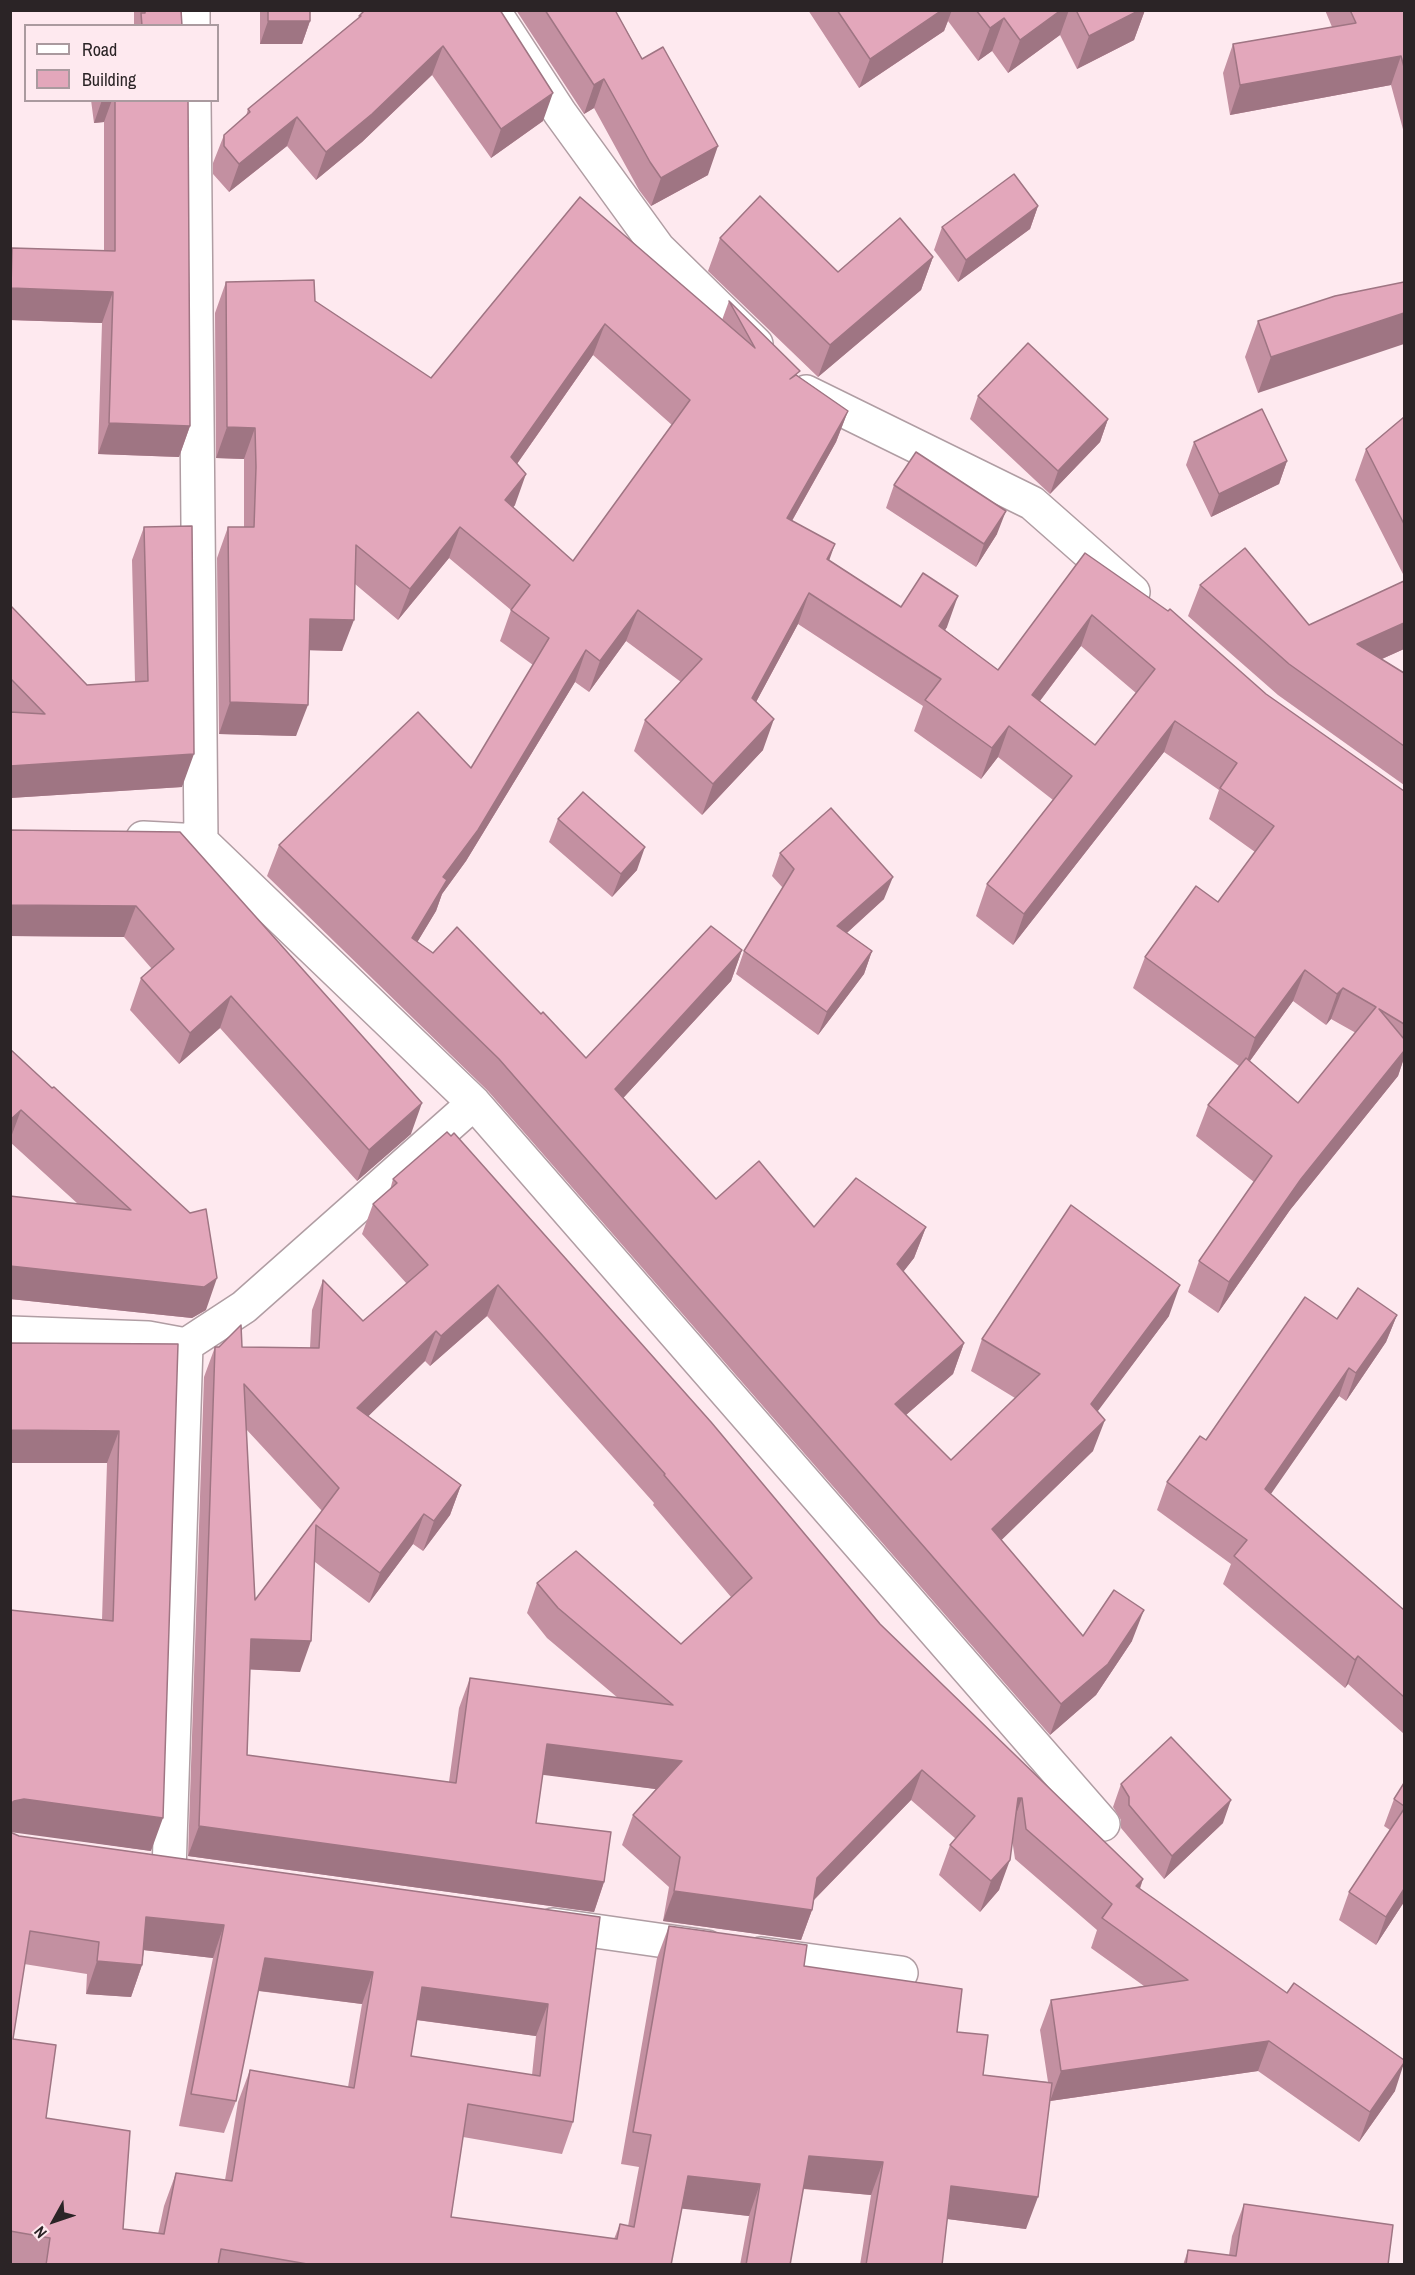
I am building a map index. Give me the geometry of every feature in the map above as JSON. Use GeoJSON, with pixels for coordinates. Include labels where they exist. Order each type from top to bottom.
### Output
{"type":"FeatureCollection","features":[{"type":"Feature","properties":{"kind":"street"},"geometry":{"type":"LineString","coordinates":[[493,10],[560,113],[658,248],[807,393],[1032,503],[1153,610]]}},
{"type":"Feature","properties":{"kind":"street"},"geometry":{"type":"LineString","coordinates":[[194,102],[201,841]]}},
{"type":"Feature","properties":{"kind":"street"},"geometry":{"type":"LineString","coordinates":[[117,836],[201,841],[474,1103],[1103,1824]]}},
{"type":"Feature","properties":{"kind":"street"},"geometry":{"type":"LineString","coordinates":[[10,1333],[148,1338],[186,1345],[244,1307],[474,1103]]}},
{"type":"Feature","properties":{"kind":"street"},"geometry":{"type":"LineString","coordinates":[[135,1868],[181,1874],[186,1345]]}},
{"type":"Feature","properties":{"kind":"street"},"geometry":{"type":"LineString","coordinates":[[523,1921],[902,1973]]}},
{"type":"Feature","properties":{"kind":"building"},"geometry":{"type":"Polygon","coordinates":[[[145,10],[181,10],[182,24],[142,24],[141,13],[145,13],[145,10]]]}},
{"type":"Feature","properties":{"kind":"building"},"geometry":{"type":"Polygon","coordinates":[[[268,10],[310,10],[310,21],[268,21],[268,10]]]}},
{"type":"Feature","properties":{"kind":"building"},"geometry":{"type":"Polygon","coordinates":[[[365,10],[500,10],[553,93],[501,129],[443,46],[372,114],[326,152],[297,117],[239,164],[224,146],[224,135],[250,112],[248,109],[361,16],[359,16],[365,10]]]}},
{"type":"Feature","properties":{"kind":"building"},"geometry":{"type":"Polygon","coordinates":[[[545,10],[615,10],[642,59],[663,47],[718,146],[661,178],[604,79],[594,85],[545,10]]]}},
{"type":"Feature","properties":{"kind":"building"},"geometry":{"type":"Polygon","coordinates":[[[837,10],[942,10],[870,59],[837,10]]]}},
{"type":"Feature","properties":{"kind":"building"},"geometry":{"type":"Polygon","coordinates":[[[976,10],[1061,10],[1020,40],[1004,18],[990,28],[976,10]]]}},
{"type":"Feature","properties":{"kind":"building"},"geometry":{"type":"Polygon","coordinates":[[[1076,10],[1140,10],[1089,36],[1076,10]]]}},
{"type":"Feature","properties":{"kind":"building"},"geometry":{"type":"Polygon","coordinates":[[[1350,10],[1404,10],[1404,67],[1401,56],[1240,85],[1233,44],[1356,23],[1350,10]]]}},
{"type":"Feature","properties":{"kind":"building"},"geometry":{"type":"Polygon","coordinates":[[[115,102],[188,102],[190,426],[109,423],[113,292],[11,288],[12,248],[115,251],[115,102]]]}},
{"type":"Feature","properties":{"kind":"building"},"geometry":{"type":"Polygon","coordinates":[[[1014,174],[1038,206],[966,260],[942,227],[1014,174]]]}},
{"type":"Feature","properties":{"kind":"building"},"geometry":{"type":"Polygon","coordinates":[[[760,196],[838,272],[900,218],[933,257],[830,345],[720,238],[760,196]]]}},
{"type":"Feature","properties":{"kind":"building"},"geometry":{"type":"Polygon","coordinates":[[[580,197],[755,348],[729,301],[800,371],[790,379],[796,375],[848,411],[787,518],[835,544],[827,559],[901,607],[923,573],[958,596],[939,626],[998,670],[1085,553],[1168,611],[1170,609],[1266,694],[1404,791],[1404,1024],[1379,1009],[1404,1039],[1404,1051],[1301,1179],[1229,1282],[1199,1261],[1272,1156],[1208,1105],[1246,1058],[1298,1103],[1376,1007],[1343,988],[1337,994],[1305,970],[1255,1038],[1145,957],[1196,886],[1218,902],[1274,826],[1220,788],[1237,763],[1175,721],[1024,914],[987,884],[1072,776],[1009,726],[992,748],[925,700],[941,679],[809,593],[752,698],[774,719],[713,784],[645,720],[702,659],[638,610],[600,661],[586,650],[478,830],[443,877],[447,880],[412,938],[433,953],[457,927],[586,1058],[711,926],[742,950],[615,1089],[716,1199],[759,1161],[814,1227],[856,1178],[926,1227],[897,1264],[964,1343],[895,1404],[951,1460],[1040,1374],[982,1339],[1071,1205],[1180,1285],[1091,1404],[1105,1420],[992,1529],[1083,1636],[1114,1590],[1144,1610],[1108,1664],[1061,1704],[499,1059],[279,845],[418,712],[471,768],[549,638],[511,610],[530,585],[460,527],[410,589],[356,545],[354,620],[310,619],[308,705],[230,702],[228,527],[254,527],[256,467],[255,428],[227,427],[226,282],[314,280],[315,301],[431,378],[580,197]],[[605,324],[511,457],[526,474],[505,500],[573,561],[690,400],[605,324]],[[1092,615],[1032,695],[1095,745],[1155,669],[1092,615]]]}},
{"type":"Feature","properties":{"kind":"building"},"geometry":{"type":"Polygon","coordinates":[[[1404,282],[1404,313],[1271,357],[1258,321],[1335,296],[1404,282]]]}},
{"type":"Feature","properties":{"kind":"building"},"geometry":{"type":"Polygon","coordinates":[[[1028,343],[1108,419],[1058,471],[978,396],[1028,343]]]}},
{"type":"Feature","properties":{"kind":"building"},"geometry":{"type":"Polygon","coordinates":[[[1262,409],[1287,461],[1219,494],[1194,442],[1262,409]]]}},
{"type":"Feature","properties":{"kind":"building"},"geometry":{"type":"Polygon","coordinates":[[[1404,417],[1404,524],[1366,449],[1404,417]]]}},
{"type":"Feature","properties":{"kind":"building"},"geometry":{"type":"Polygon","coordinates":[[[916,452],[1006,511],[984,544],[894,485],[916,452]]]}},
{"type":"Feature","properties":{"kind":"building"},"geometry":{"type":"Polygon","coordinates":[[[192,526],[194,754],[10,766],[10,712],[45,714],[10,678],[10,605],[87,685],[148,681],[144,527],[192,526]]]}},
{"type":"Feature","properties":{"kind":"building"},"geometry":{"type":"Polygon","coordinates":[[[1245,548],[1309,625],[1404,581],[1404,623],[1357,644],[1404,673],[1404,746],[1289,664],[1200,585],[1245,548]]]}},
{"type":"Feature","properties":{"kind":"building"},"geometry":{"type":"Polygon","coordinates":[[[583,792],[645,847],[621,874],[558,819],[583,792]]]}},
{"type":"Feature","properties":{"kind":"building"},"geometry":{"type":"Polygon","coordinates":[[[831,808],[893,877],[837,926],[872,951],[827,1012],[744,951],[794,869],[780,853],[831,808]]]}},
{"type":"Feature","properties":{"kind":"building"},"geometry":{"type":"Polygon","coordinates":[[[10,830],[180,832],[422,1103],[369,1150],[231,996],[190,1033],[141,978],[174,949],[136,906],[10,905],[10,830]]]}},
{"type":"Feature","properties":{"kind":"building"},"geometry":{"type":"Polygon","coordinates":[[[10,1049],[190,1213],[206,1209],[217,1278],[204,1287],[10,1266],[10,1196],[131,1210],[21,1110],[10,1120],[10,1049]]]}},
{"type":"Feature","properties":{"kind":"building"},"geometry":{"type":"Polygon","coordinates":[[[447,1132],[451,1136],[454,1133],[711,1422],[880,1624],[1143,1879],[1136,1886],[1287,1993],[1294,1983],[1404,2060],[1370,2112],[1269,2041],[1061,2071],[1051,2000],[1188,1980],[1102,1918],[1112,1904],[1026,1829],[1022,1798],[1018,1798],[1010,1860],[991,1881],[950,1845],[975,1816],[922,1770],[817,1878],[812,1910],[674,1891],[680,1857],[633,1815],[682,1761],[547,1744],[536,1823],[611,1832],[604,1882],[199,1826],[215,1347],[219,1347],[241,1325],[242,1347],[319,1348],[323,1280],[363,1321],[428,1265],[373,1204],[397,1183],[393,1179],[447,1132]],[[498,1285],[441,1336],[436,1331],[357,1408],[461,1485],[434,1521],[424,1514],[380,1573],[316,1525],[311,1641],[251,1639],[247,1755],[456,1783],[470,1678],[673,1705],[558,1608],[537,1583],[576,1551],[681,1644],[752,1578],[665,1474],[498,1285]],[[244,1384],[255,1600],[339,1488],[244,1384]]]}},
{"type":"Feature","properties":{"kind":"building"},"geometry":{"type":"Polygon","coordinates":[[[1358,1288],[1397,1315],[1356,1373],[1349,1368],[1265,1489],[1404,1610],[1404,1697],[1358,1656],[1355,1660],[1234,1556],[1247,1540],[1167,1482],[1200,1436],[1206,1440],[1305,1297],[1337,1319],[1358,1288]]]}},
{"type":"Feature","properties":{"kind":"building"},"geometry":{"type":"Polygon","coordinates":[[[10,1343],[178,1344],[163,1818],[24,1799],[10,1804],[10,1610],[113,1621],[119,1431],[10,1430],[10,1343]]]}},
{"type":"Feature","properties":{"kind":"building"},"geometry":{"type":"Polygon","coordinates":[[[1171,1737],[1231,1800],[1172,1856],[1129,1805],[1129,1797],[1121,1784],[1171,1737]]]}},
{"type":"Feature","properties":{"kind":"building"},"geometry":{"type":"Polygon","coordinates":[[[1404,1783],[1404,1806],[1394,1799],[1404,1783]]]}},
{"type":"Feature","properties":{"kind":"building"},"geometry":{"type":"Polygon","coordinates":[[[1404,1809],[1404,1889],[1386,1917],[1349,1892],[1404,1809]]]}},
{"type":"Feature","properties":{"kind":"building"},"geometry":{"type":"Polygon","coordinates":[[[10,1832],[19,1836],[600,1917],[573,2122],[468,2104],[451,2217],[617,2239],[620,2224],[634,2227],[651,2135],[633,2132],[669,1926],[807,1945],[804,1966],[962,1989],[957,2032],[988,2035],[983,2075],[1052,2083],[1038,2197],[951,2186],[942,2265],[866,2265],[883,2162],[809,2156],[790,2265],[746,2265],[760,2184],[688,2176],[671,2265],[313,2265],[221,2249],[218,2265],[46,2265],[50,2238],[10,2231],[10,1832]],[[146,1917],[142,1965],[97,1961],[99,1942],[30,1931],[13,2039],[56,2045],[46,2118],[130,2131],[123,2229],[164,2234],[176,2173],[232,2181],[250,2070],[354,2088],[373,1972],[265,1958],[236,2101],[191,2094],[224,1925],[146,1917]],[[422,1987],[411,2056],[540,2076],[548,2004],[422,1987]]]}},
{"type":"Feature","properties":{"kind":"building"},"geometry":{"type":"Polygon","coordinates":[[[1244,2204],[1393,2225],[1388,2265],[1186,2265],[1188,2250],[1236,2256],[1244,2204]]]}}]}
